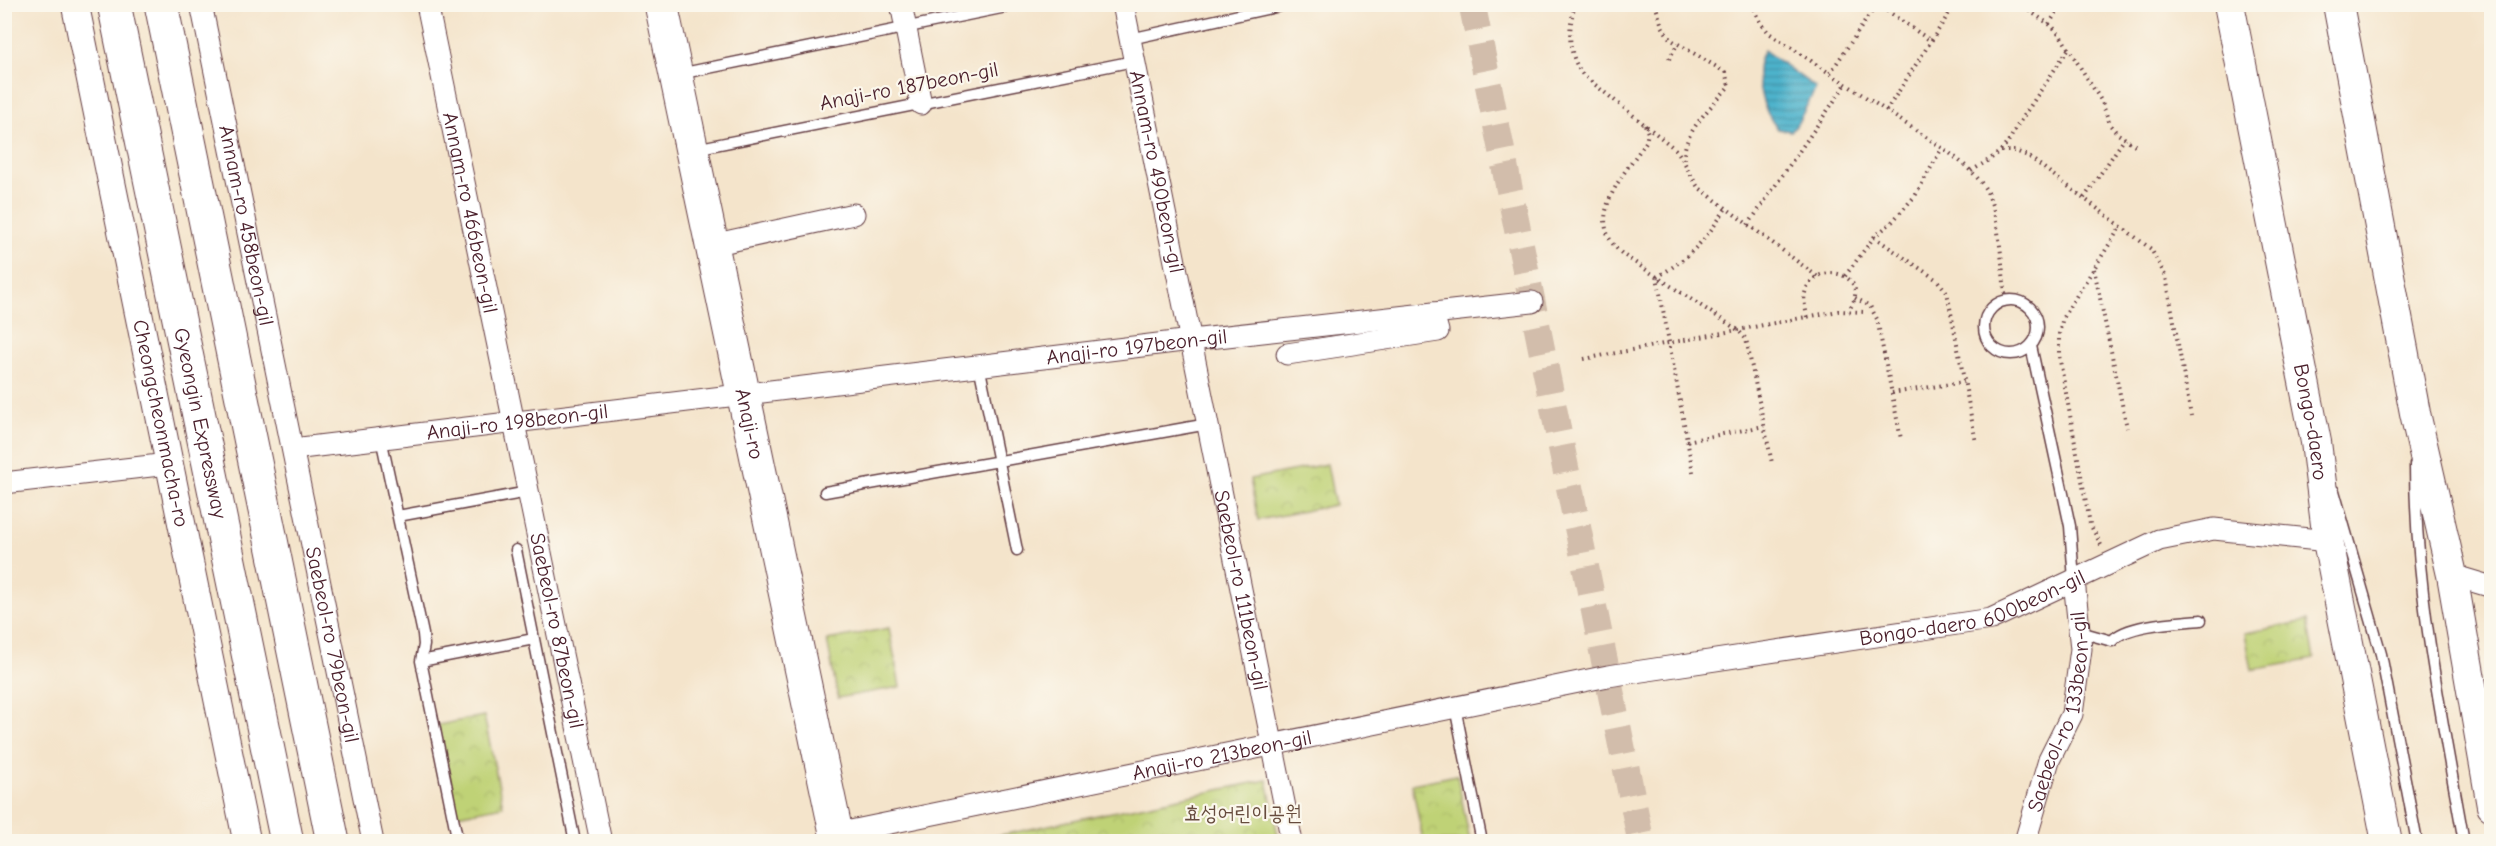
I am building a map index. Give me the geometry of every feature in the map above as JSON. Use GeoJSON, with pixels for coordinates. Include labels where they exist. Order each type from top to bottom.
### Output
{"type":"FeatureCollection","features":[{"type":"Feature","properties":{"kind":"main road","name":"Gyeongin Expressway"},"geometry":{"type":"LineString","coordinates":[[114,4],[287,842]]}},
{"type":"Feature","properties":{"kind":"main road"},"geometry":{"type":"LineString","coordinates":[[161,4],[333,842]]}},
{"type":"Feature","properties":{"kind":"main road","name":"Anaji-ro"},"geometry":{"type":"LineString","coordinates":[[662,4],[837,838]]}},
{"type":"Feature","properties":{"kind":"main road","name":"Bongo-daero"},"geometry":{"type":"LineString","coordinates":[[2229,4],[2316,442],[2328,541],[2386,842]]}},
{"type":"Feature","properties":{"kind":"main road"},"geometry":{"type":"LineString","coordinates":[[2338,4],[2415,413],[2485,726],[2492,806]]}},
{"type":"Feature","properties":{"kind":"street","name":"Cheongcheonmacha-ro"},"geometry":{"type":"LineString","coordinates":[[75,4],[168,464],[248,842]]}},
{"type":"Feature","properties":{"kind":"street","name":"Annam-ro 458beon-gil"},"geometry":{"type":"LineString","coordinates":[[201,4],[292,448]]}},
{"type":"Feature","properties":{"kind":"street","name":"Annam-ro 466beon-gil"},"geometry":{"type":"LineString","coordinates":[[427,4],[514,422]]}},
{"type":"Feature","properties":{"kind":"street"},"geometry":{"type":"LineString","coordinates":[[900,4],[921,104]]}},
{"type":"Feature","properties":{"kind":"street","name":"Annam-ro 490beon-gil"},"geometry":{"type":"LineString","coordinates":[[1123,4],[1191,340]]}},
{"type":"Feature","properties":{"kind":"street"},"geometry":{"type":"LineString","coordinates":[[712,245],[854,214]]}},
{"type":"Feature","properties":{"kind":"street","name":"Anaji-ro 197beon-gil"},"geometry":{"type":"LineString","coordinates":[[743,394],[1532,302]]}},
{"type":"Feature","properties":{"kind":"street"},"geometry":{"type":"LineString","coordinates":[[1287,354],[1437,331],[1433,313]]}},
{"type":"Feature","properties":{"kind":"street","name":"Saebeol-ro 111beon-gil"},"geometry":{"type":"LineString","coordinates":[[1191,340],[1292,842]]}},
{"type":"Feature","properties":{"kind":"street","name":"Anaji-ro 198beon-gil"},"geometry":{"type":"LineString","coordinates":[[292,448],[743,394]]}},
{"type":"Feature","properties":{"kind":"street","name":"Saebeol-ro 87beon-gil"},"geometry":{"type":"LineString","coordinates":[[514,422],[601,842]]}},
{"type":"Feature","properties":{"kind":"street","name":"Saebeol-ro 79beon-gil"},"geometry":{"type":"LineString","coordinates":[[292,448],[374,842]]}},
{"type":"Feature","properties":{"kind":"street"},"geometry":{"type":"LineString","coordinates":[[4,483],[168,464]]}},
{"type":"Feature","properties":{"kind":"street","name":"Bongo-daero 600beon-gil"},"geometry":{"type":"LineString","coordinates":[[1608,676],[1991,619],[2159,540],[2214,529],[2328,541]]}},
{"type":"Feature","properties":{"kind":"street"},"geometry":{"type":"LineString","coordinates":[[2452,575],[2492,587]]}},
{"type":"Feature","properties":{"kind":"street","name":"Saebeol-ro 133beon-gil"},"geometry":{"type":"LineString","coordinates":[[2025,842],[2049,760],[2072,714],[2081,649],[2074,580]]}},
{"type":"Feature","properties":{"kind":"street","name":"Anaji-ro 213beon-gil"},"geometry":{"type":"LineString","coordinates":[[837,838],[1608,676]]}},
{"type":"Feature","properties":{"kind":"lane"},"geometry":{"type":"LineString","coordinates":[[676,74],[1021,4]]}},
{"type":"Feature","properties":{"kind":"lane"},"geometry":{"type":"LineString","coordinates":[[1130,39],[1289,4]]}},
{"type":"Feature","properties":{"kind":"lane"},"geometry":{"type":"LineString","coordinates":[[2330,4],[2345,39]]}},
{"type":"Feature","properties":{"kind":"lane","name":"Anaji-ro 187beon-gil"},"geometry":{"type":"LineString","coordinates":[[692,150],[1134,61]]}},
{"type":"Feature","properties":{"kind":"lane"},"geometry":{"type":"LineString","coordinates":[[2031,346],[2015,354],[1997,351],[1985,336],[1986,317],[1991,309],[2006,301],[2023,303],[2035,315],[2038,331],[2031,346],[2070,526],[2074,580]]}},
{"type":"Feature","properties":{"kind":"lane"},"geometry":{"type":"LineString","coordinates":[[978,365],[1017,550]]}},
{"type":"Feature","properties":{"kind":"lane"},"geometry":{"type":"LineString","coordinates":[[2415,413],[2415,512],[2419,559],[2435,681],[2464,842]]}},
{"type":"Feature","properties":{"kind":"lane"},"geometry":{"type":"LineString","coordinates":[[825,492],[1208,424]]}},
{"type":"Feature","properties":{"kind":"lane"},"geometry":{"type":"LineString","coordinates":[[381,438],[423,634],[421,662],[458,842]]}},
{"type":"Feature","properties":{"kind":"lane"},"geometry":{"type":"LineString","coordinates":[[2316,442],[2340,508],[2381,654],[2418,842]]}},
{"type":"Feature","properties":{"kind":"lane"},"geometry":{"type":"LineString","coordinates":[[398,516],[528,492]]}},
{"type":"Feature","properties":{"kind":"lane"},"geometry":{"type":"LineString","coordinates":[[516,550],[575,842]]}},
{"type":"Feature","properties":{"kind":"lane"},"geometry":{"type":"LineString","coordinates":[[2080,632],[2112,641],[2116,636],[2130,630],[2201,620]]}},
{"type":"Feature","properties":{"kind":"lane"},"geometry":{"type":"LineString","coordinates":[[421,662],[534,639]]}},
{"type":"Feature","properties":{"kind":"lane"},"geometry":{"type":"LineString","coordinates":[[1455,707],[1482,842]]}},
{"type":"Feature","properties":{"kind":"path"},"geometry":{"type":"LineString","coordinates":[[1575,4],[1569,25],[1574,63],[1582,75],[1684,159]]}},
{"type":"Feature","properties":{"kind":"path"},"geometry":{"type":"LineString","coordinates":[[1655,4],[1662,26],[1670,39],[1725,72],[1729,78],[1729,86],[1689,135],[1684,147],[1684,159],[1689,174],[1698,187],[1818,277]]}},
{"type":"Feature","properties":{"kind":"path"},"geometry":{"type":"LineString","coordinates":[[1751,4],[1760,22],[1769,33],[1942,148],[1971,171],[1986,189],[1993,208],[2006,301]]}},
{"type":"Feature","properties":{"kind":"path"},"geometry":{"type":"LineString","coordinates":[[1830,73],[1877,4],[1931,41]]}},
{"type":"Feature","properties":{"kind":"path"},"geometry":{"type":"LineString","coordinates":[[1886,111],[1955,4]]}},
{"type":"Feature","properties":{"kind":"path"},"geometry":{"type":"LineString","coordinates":[[2019,4],[2049,24],[2068,48],[2102,102],[2110,125],[2138,147]]}},
{"type":"Feature","properties":{"kind":"path"},"geometry":{"type":"LineString","coordinates":[[2049,24],[2062,4]]}},
{"type":"Feature","properties":{"kind":"path"},"geometry":{"type":"LineString","coordinates":[[1669,59],[1678,43]]}},
{"type":"Feature","properties":{"kind":"path"},"geometry":{"type":"LineString","coordinates":[[1971,171],[2009,143],[2015,129],[2068,48]]}},
{"type":"Feature","properties":{"kind":"path"},"geometry":{"type":"LineString","coordinates":[[1748,225],[1846,84]]}},
{"type":"Feature","properties":{"kind":"path"},"geometry":{"type":"LineString","coordinates":[[1645,125],[1648,133],[1646,142],[1611,193],[1606,208],[1605,229],[1613,247],[1738,330],[1746,339],[1772,463]]}},
{"type":"Feature","properties":{"kind":"path"},"geometry":{"type":"LineString","coordinates":[[2084,198],[2125,138]]}},
{"type":"Feature","properties":{"kind":"path"},"geometry":{"type":"LineString","coordinates":[[1845,276],[1874,237],[1892,222],[1915,196],[1942,148]]}},
{"type":"Feature","properties":{"kind":"path"},"geometry":{"type":"LineString","coordinates":[[2001,151],[2015,151],[2028,156],[2151,249],[2166,277],[2167,294],[2191,416]]}},
{"type":"Feature","properties":{"kind":"path"},"geometry":{"type":"LineString","coordinates":[[1657,277],[1683,261],[1709,236],[1726,208]]}},
{"type":"Feature","properties":{"kind":"path"},"geometry":{"type":"LineString","coordinates":[[2101,545],[2090,524],[2060,356],[2059,334],[2063,317],[2121,226]]}},
{"type":"Feature","properties":{"kind":"path"},"geometry":{"type":"LineString","coordinates":[[1874,237],[1944,286],[1948,296],[1976,442]]}},
{"type":"Feature","properties":{"kind":"path"},"geometry":{"type":"LineString","coordinates":[[2094,268],[2127,428]]}},
{"type":"Feature","properties":{"kind":"path"},"geometry":{"type":"LineString","coordinates":[[1807,317],[1806,291],[1818,277],[1835,272],[1845,276],[1853,283],[1855,298],[1847,311]]}},
{"type":"Feature","properties":{"kind":"path"},"geometry":{"type":"LineString","coordinates":[[1657,277],[1693,472]]}},
{"type":"Feature","properties":{"kind":"path"},"geometry":{"type":"LineString","coordinates":[[1855,298],[1870,306],[1877,319],[1901,439]]}},
{"type":"Feature","properties":{"kind":"path"},"geometry":{"type":"LineString","coordinates":[[1584,359],[1807,317],[1847,311],[1866,312]]}},
{"type":"Feature","properties":{"kind":"path"},"geometry":{"type":"LineString","coordinates":[[1892,393],[1964,382]]}},
{"type":"Feature","properties":{"kind":"path"},"geometry":{"type":"LineString","coordinates":[[1687,441],[1764,426]]}},
{"type":"Feature","properties":{"kind":"green space"},"geometry":{"type":"Polygon","coordinates":[[[1327,464],[1335,505],[1258,520],[1250,479],[1327,464]]]}},
{"type":"Feature","properties":{"kind":"green space"},"geometry":{"type":"Polygon","coordinates":[[[2307,621],[2314,659],[2252,670],[2245,633],[2307,621]]]}},
{"type":"Feature","properties":{"kind":"green space"},"geometry":{"type":"Polygon","coordinates":[[[889,628],[900,687],[838,698],[827,640],[889,628]]]}},
{"type":"Feature","properties":{"kind":"green space"},"geometry":{"type":"Polygon","coordinates":[[[484,716],[503,806],[457,815],[438,725],[484,716]]]}},
{"type":"Feature","properties":{"kind":"green space"},"geometry":{"type":"Polygon","coordinates":[[[1457,775],[1470,841],[1423,841],[1412,784],[1457,775]]]}},
{"type":"Feature","properties":{"kind":"green space","name":"효성어린이공원"},"geometry":{"type":"Polygon","coordinates":[[[1267,780],[1279,841],[972,841],[1267,780]]]}},
{"type":"Feature","properties":{"kind":"water"},"geometry":{"type":"Polygon","coordinates":[[[1764,50],[1816,88],[1796,126],[1791,131],[1778,129],[1763,102],[1758,69],[1764,50]]]}},
{"type":"Feature","properties":{"kind":"tunnel"},"geometry":{"type":"LineString","coordinates":[[1472,4],[1641,842]]}}]}
